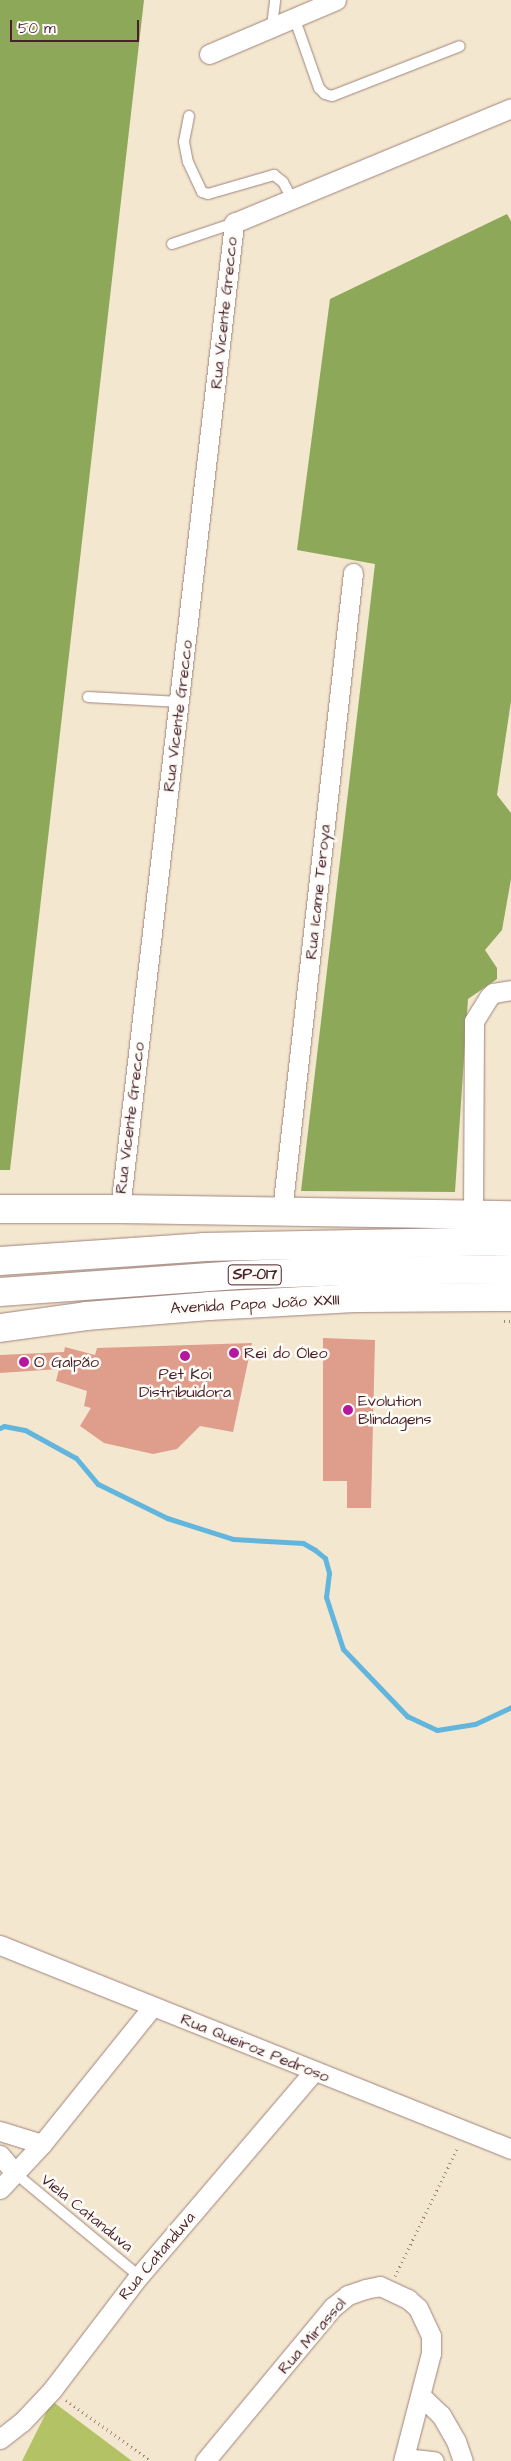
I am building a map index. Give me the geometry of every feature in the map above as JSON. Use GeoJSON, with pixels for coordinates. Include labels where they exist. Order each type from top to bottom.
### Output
{"type":"FeatureCollection","features":[{"type":"Feature","properties":{"kind":"main road"},"geometry":{"type":"LineString","coordinates":[[0,1210],[120,1208],[511,1215]]}},
{"type":"Feature","properties":{"kind":"main road","name":"SP-017"},"geometry":{"type":"LineString","coordinates":[[5,1259],[203,1247],[511,1241]]}},
{"type":"Feature","properties":{"kind":"main road","name":"Avenida Papa João XXIII"},"geometry":{"type":"LineString","coordinates":[[4,1293],[238,1275],[347,1271],[511,1269]]}},
{"type":"Feature","properties":{"kind":"main road","name":"Avenida Papa João XXIII"},"geometry":{"type":"LineString","coordinates":[[0,1328],[86,1316],[209,1306],[359,1298],[511,1297]]}},
{"type":"Feature","properties":{"kind":"street"},"geometry":{"type":"LineString","coordinates":[[209,54],[336,0]]}},
{"type":"Feature","properties":{"kind":"street"},"geometry":{"type":"LineString","coordinates":[[234,223],[511,108]]}},
{"type":"Feature","properties":{"kind":"street","name":"Rua Vicente Grecco"},"geometry":{"type":"LineString","coordinates":[[120,1208],[234,223]]}},
{"type":"Feature","properties":{"kind":"street","name":"Rua Icame Teroya"},"geometry":{"type":"LineString","coordinates":[[282,1211],[353,573]]}},
{"type":"Feature","properties":{"kind":"street"},"geometry":{"type":"LineString","coordinates":[[474,1215],[474,1020],[488,997],[493,993],[511,990]]}},
{"type":"Feature","properties":{"kind":"street","name":"Rua Queiroz Pedroso"},"geometry":{"type":"LineString","coordinates":[[0,1945],[313,2072],[511,2149]]}},
{"type":"Feature","properties":{"kind":"street"},"geometry":{"type":"LineString","coordinates":[[0,2189],[42,2144],[152,2007]]}},
{"type":"Feature","properties":{"kind":"street","name":"Rua Catanduva"},"geometry":{"type":"LineString","coordinates":[[0,2438],[22,2422],[52,2390],[139,2276],[313,2072]]}},
{"type":"Feature","properties":{"kind":"street"},"geometry":{"type":"LineString","coordinates":[[0,2130],[42,2144]]}},
{"type":"Feature","properties":{"kind":"street"},"geometry":{"type":"LineString","coordinates":[[0,2155],[15,2173]]}},
{"type":"Feature","properties":{"kind":"street","name":"Rua Mirassol"},"geometry":{"type":"LineString","coordinates":[[205,2461],[333,2307],[348,2295],[365,2288],[380,2286],[408,2299],[418,2308],[431,2336],[431,2353],[404,2460]]}},
{"type":"Feature","properties":{"kind":"street"},"geometry":{"type":"LineString","coordinates":[[421,2396],[441,2415],[456,2441],[463,2461]]}},
{"type":"Feature","properties":{"kind":"street"},"geometry":{"type":"LineString","coordinates":[[404,2460],[434,2461]]}},
{"type":"Feature","properties":{"kind":"lane"},"geometry":{"type":"LineString","coordinates":[[272,26],[275,0]]}},
{"type":"Feature","properties":{"kind":"lane"},"geometry":{"type":"LineString","coordinates":[[294,17],[319,88],[325,94],[332,96],[460,46]]}},
{"type":"Feature","properties":{"kind":"lane"},"geometry":{"type":"LineString","coordinates":[[189,116],[184,142],[188,162],[202,192],[208,194],[274,175],[283,182],[292,199]]}},
{"type":"Feature","properties":{"kind":"lane"},"geometry":{"type":"LineString","coordinates":[[172,244],[234,223]]}},
{"type":"Feature","properties":{"kind":"lane"},"geometry":{"type":"LineString","coordinates":[[88,696],[180,702]]}},
{"type":"Feature","properties":{"kind":"lane","name":"Viela Catanduva"},"geometry":{"type":"LineString","coordinates":[[15,2173],[139,2276]]}},
{"type":"Feature","properties":{"kind":"path"},"geometry":{"type":"LineString","coordinates":[[389,2290],[466,2131]]}},
{"type":"Feature","properties":{"kind":"path"},"geometry":{"type":"LineString","coordinates":[[52,2390],[151,2461]]}},
{"type":"Feature","properties":{"kind":"green space"},"geometry":{"type":"Polygon","coordinates":[[[0,0],[144,0],[10,1170],[0,1170],[0,0]]]}},
{"type":"Feature","properties":{"kind":"green space"},"geometry":{"type":"Polygon","coordinates":[[[507,214],[511,221],[511,701],[497,795],[511,813],[511,879],[502,930],[485,950],[497,968],[497,979],[468,999],[455,1192],[301,1191],[375,564],[297,550],[330,299],[507,214]]]}},
{"type":"Feature","properties":{"kind":"green space"},"geometry":{"type":"Polygon","coordinates":[[[52,2401],[132,2461],[22,2461],[52,2401]]]}},
{"type":"Feature","properties":{"kind":"building","name":"Evolution Blindagens"},"geometry":{"type":"Polygon","coordinates":[[[323,1338],[375,1340],[371,1508],[347,1508],[347,1481],[323,1481],[323,1338]]]}},
{"type":"Feature","properties":{"kind":"building"},"geometry":{"type":"Polygon","coordinates":[[[252,1343],[233,1432],[200,1426],[177,1449],[153,1454],[104,1443],[80,1426],[91,1408],[84,1406],[87,1391],[56,1381],[59,1369],[0,1373],[0,1355],[64,1352],[65,1347],[95,1355],[97,1348],[252,1343]]]}},
{"type":"Feature","properties":{"kind":"waterway"},"geometry":{"type":"LineString","coordinates":[[0,1428],[4,1426],[25,1430],[76,1458],[98,1484],[167,1518],[233,1539],[303,1543],[315,1550],[325,1558],[329,1573],[326,1597],[343,1649],[407,1716],[437,1730],[475,1724],[511,1707]]}},
{"type":"Feature","properties":{"kind":"place","name":"Rei do Óleo"},"geometry":{"type":"Point","coordinates":[234,1353]}},
{"type":"Feature","properties":{"kind":"place","name":"Pet Koi Distribuidora"},"geometry":{"type":"Point","coordinates":[185,1356]}},
{"type":"Feature","properties":{"kind":"place","name":"O Galpão"},"geometry":{"type":"Point","coordinates":[24,1362]}},
{"type":"Feature","properties":{"kind":"place","name":"Evolution Blindagens"},"geometry":{"type":"Point","coordinates":[348,1410]}}]}
